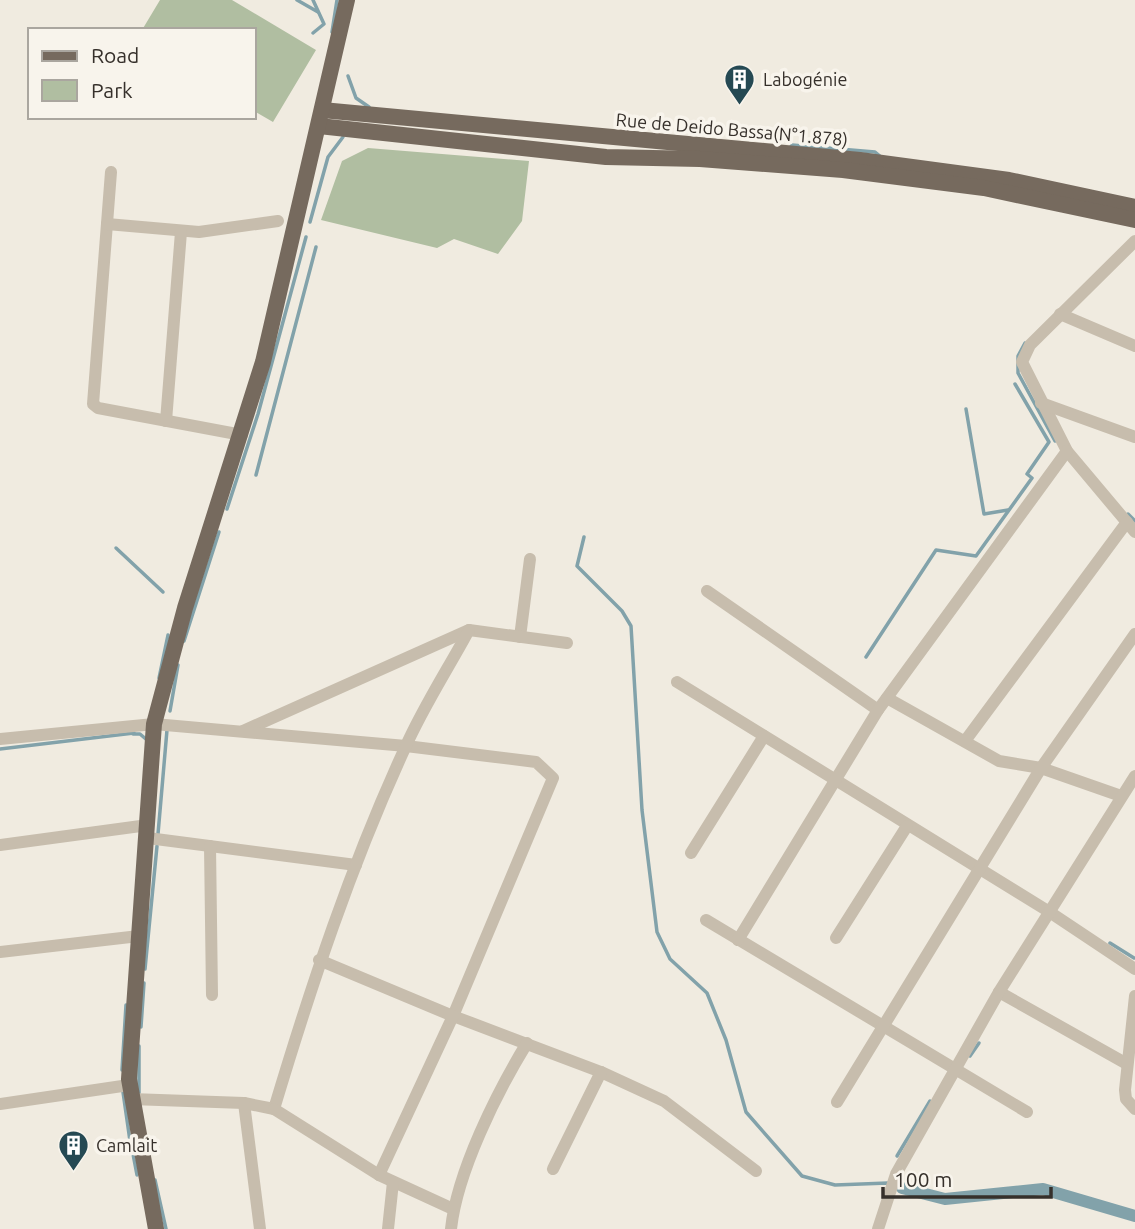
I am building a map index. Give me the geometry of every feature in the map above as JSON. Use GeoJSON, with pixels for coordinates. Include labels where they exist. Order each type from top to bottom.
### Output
{"type":"FeatureCollection","features":[{"type":"Feature","properties":{"kind":"main road"},"geometry":{"type":"LineString","coordinates":[[156,1229],[130,1092],[154,724],[185,608],[263,362],[347,0]]}},
{"type":"Feature","properties":{"kind":"main road"},"geometry":{"type":"LineString","coordinates":[[320,118],[607,158],[700,159],[843,170],[984,188],[1135,220]]}},
{"type":"Feature","properties":{"kind":"main road","name":"Rue de Deido Bassa(N°1.878)"},"geometry":{"type":"LineString","coordinates":[[320,118],[860,160],[1009,180],[1135,207]]}},
{"type":"Feature","properties":{"kind":"street"},"geometry":{"type":"LineString","coordinates":[[111,172],[93,404],[98,408],[242,435]]}},
{"type":"Feature","properties":{"kind":"street"},"geometry":{"type":"LineString","coordinates":[[107,224],[181,232],[220,230],[278,221]]}},
{"type":"Feature","properties":{"kind":"street"},"geometry":{"type":"LineString","coordinates":[[166,421],[181,232]]}},
{"type":"Feature","properties":{"kind":"street"},"geometry":{"type":"LineString","coordinates":[[965,741],[1131,527],[1068,451],[1022,362],[1030,345],[1135,241]]}},
{"type":"Feature","properties":{"kind":"street"},"geometry":{"type":"LineString","coordinates":[[1060,314],[1135,346]]}},
{"type":"Feature","properties":{"kind":"street"},"geometry":{"type":"LineString","coordinates":[[1041,403],[1135,438]]}},
{"type":"Feature","properties":{"kind":"street"},"geometry":{"type":"LineString","coordinates":[[738,940],[834,778],[878,710],[1068,451]]}},
{"type":"Feature","properties":{"kind":"street"},"geometry":{"type":"LineString","coordinates":[[520,637],[530,559]]}},
{"type":"Feature","properties":{"kind":"street"},"geometry":{"type":"LineString","coordinates":[[707,591],[878,710]]}},
{"type":"Feature","properties":{"kind":"street"},"geometry":{"type":"LineString","coordinates":[[240,733],[469,630],[567,643]]}},
{"type":"Feature","properties":{"kind":"street"},"geometry":{"type":"LineString","coordinates":[[274,1109],[319,960],[356,865],[406,746],[469,630]]}},
{"type":"Feature","properties":{"kind":"street"},"geometry":{"type":"LineString","coordinates":[[837,1102],[1041,768],[1135,635]]}},
{"type":"Feature","properties":{"kind":"street"},"geometry":{"type":"LineString","coordinates":[[677,682],[1048,911],[1135,969]]}},
{"type":"Feature","properties":{"kind":"street"},"geometry":{"type":"LineString","coordinates":[[887,698],[999,761],[1041,768],[1121,796]]}},
{"type":"Feature","properties":{"kind":"street"},"geometry":{"type":"LineString","coordinates":[[0,739],[154,724],[406,746],[536,762],[553,778],[453,1016],[379,1175]]}},
{"type":"Feature","properties":{"kind":"street"},"geometry":{"type":"LineString","coordinates":[[691,853],[764,736]]}},
{"type":"Feature","properties":{"kind":"street"},"geometry":{"type":"LineString","coordinates":[[878,1229],[896,1174],[999,992],[1135,776]]}},
{"type":"Feature","properties":{"kind":"street"},"geometry":{"type":"LineString","coordinates":[[836,938],[908,826]]}},
{"type":"Feature","properties":{"kind":"street"},"geometry":{"type":"LineString","coordinates":[[0,845],[148,832],[210,846],[356,865]]}},
{"type":"Feature","properties":{"kind":"street"},"geometry":{"type":"LineString","coordinates":[[210,846],[212,995]]}},
{"type":"Feature","properties":{"kind":"street"},"geometry":{"type":"LineString","coordinates":[[706,920],[1027,1112]]}},
{"type":"Feature","properties":{"kind":"street"},"geometry":{"type":"LineString","coordinates":[[0,952],[139,936]]}},
{"type":"Feature","properties":{"kind":"street"},"geometry":{"type":"LineString","coordinates":[[319,960],[453,1016],[601,1072],[677,1110],[756,1171]]}},
{"type":"Feature","properties":{"kind":"street"},"geometry":{"type":"LineString","coordinates":[[999,992],[1127,1064]]}},
{"type":"Feature","properties":{"kind":"street"},"geometry":{"type":"LineString","coordinates":[[1135,996],[1125,1090],[1126,1099],[1135,1109]]}},
{"type":"Feature","properties":{"kind":"street"},"geometry":{"type":"LineString","coordinates":[[451,1229],[453,1209],[504,1081],[527,1043]]}},
{"type":"Feature","properties":{"kind":"street"},"geometry":{"type":"LineString","coordinates":[[553,1169],[601,1072]]}},
{"type":"Feature","properties":{"kind":"street"},"geometry":{"type":"LineString","coordinates":[[0,1104],[130,1092],[244,1103],[274,1109],[379,1175],[453,1209]]}},
{"type":"Feature","properties":{"kind":"street"},"geometry":{"type":"LineString","coordinates":[[244,1103],[260,1229]]}},
{"type":"Feature","properties":{"kind":"street"},"geometry":{"type":"LineString","coordinates":[[388,1229],[393,1182]]}},
{"type":"Feature","properties":{"kind":"green space"},"geometry":{"type":"Polygon","coordinates":[[[160,0],[232,0],[316,50],[273,122],[256,112],[256,28],[143,28],[160,0]]]}},
{"type":"Feature","properties":{"kind":"green space"},"geometry":{"type":"Polygon","coordinates":[[[368,148],[529,161],[522,221],[498,254],[454,239],[437,248],[321,220],[342,161],[368,148]]]}},
{"type":"Feature","properties":{"kind":"waterway"},"geometry":{"type":"LineString","coordinates":[[297,0],[318,12]]}},
{"type":"Feature","properties":{"kind":"waterway"},"geometry":{"type":"LineString","coordinates":[[313,0],[324,24],[313,33]]}},
{"type":"Feature","properties":{"kind":"waterway"},"geometry":{"type":"LineString","coordinates":[[332,32],[337,0]]}},
{"type":"Feature","properties":{"kind":"waterway"},"geometry":{"type":"LineString","coordinates":[[348,76],[356,98],[369,107]]}},
{"type":"Feature","properties":{"kind":"waterway"},"geometry":{"type":"LineString","coordinates":[[310,222],[328,157],[343,137]]}},
{"type":"Feature","properties":{"kind":"waterway"},"geometry":{"type":"LineString","coordinates":[[790,148],[792,145],[875,152],[881,157]]}},
{"type":"Feature","properties":{"kind":"waterway"},"geometry":{"type":"LineString","coordinates":[[227,509],[258,414],[306,237]]}},
{"type":"Feature","properties":{"kind":"waterway"},"geometry":{"type":"LineString","coordinates":[[256,475],[316,247]]}},
{"type":"Feature","properties":{"kind":"waterway"},"geometry":{"type":"LineString","coordinates":[[1025,343],[1018,356],[1018,373],[1055,441]]}},
{"type":"Feature","properties":{"kind":"waterway"},"geometry":{"type":"LineString","coordinates":[[866,657],[936,550],[976,556],[1032,478],[1027,474],[1049,442],[1015,384]]}},
{"type":"Feature","properties":{"kind":"waterway"},"geometry":{"type":"LineString","coordinates":[[966,409],[984,514],[1008,510]]}},
{"type":"Feature","properties":{"kind":"waterway"},"geometry":{"type":"LineString","coordinates":[[1128,514],[1135,521]]}},
{"type":"Feature","properties":{"kind":"waterway"},"geometry":{"type":"LineString","coordinates":[[184,641],[219,532]]}},
{"type":"Feature","properties":{"kind":"waterway"},"geometry":{"type":"LineString","coordinates":[[584,537],[577,566],[622,611],[631,626],[642,810],[657,932],[670,959],[707,993],[726,1040],[746,1112],[802,1176],[835,1185],[888,1183],[902,1188]]}},
{"type":"Feature","properties":{"kind":"waterway"},"geometry":{"type":"LineString","coordinates":[[116,548],[163,592]]}},
{"type":"Feature","properties":{"kind":"waterway"},"geometry":{"type":"LineString","coordinates":[[159,678],[168,635]]}},
{"type":"Feature","properties":{"kind":"waterway"},"geometry":{"type":"LineString","coordinates":[[170,711],[178,665]]}},
{"type":"Feature","properties":{"kind":"waterway"},"geometry":{"type":"LineString","coordinates":[[158,834],[167,730]]}},
{"type":"Feature","properties":{"kind":"waterway"},"geometry":{"type":"LineString","coordinates":[[0,749],[134,733]]}},
{"type":"Feature","properties":{"kind":"waterway"},"geometry":{"type":"LineString","coordinates":[[133,734],[140,734],[147,740]]}},
{"type":"Feature","properties":{"kind":"waterway"},"geometry":{"type":"LineString","coordinates":[[145,969],[157,846]]}},
{"type":"Feature","properties":{"kind":"waterway"},"geometry":{"type":"LineString","coordinates":[[1110,943],[1134,958]]}},
{"type":"Feature","properties":{"kind":"waterway"},"geometry":{"type":"LineString","coordinates":[[141,1027],[144,983]]}},
{"type":"Feature","properties":{"kind":"waterway"},"geometry":{"type":"LineString","coordinates":[[122,1070],[126,1005]]}},
{"type":"Feature","properties":{"kind":"waterway"},"geometry":{"type":"LineString","coordinates":[[970,1056],[979,1043]]}},
{"type":"Feature","properties":{"kind":"waterway"},"geometry":{"type":"LineString","coordinates":[[139,1046],[139,1093]]}},
{"type":"Feature","properties":{"kind":"waterway"},"geometry":{"type":"LineString","coordinates":[[123,1092],[130,1141]]}},
{"type":"Feature","properties":{"kind":"waterway"},"geometry":{"type":"LineString","coordinates":[[897,1156],[930,1101]]}},
{"type":"Feature","properties":{"kind":"waterway"},"geometry":{"type":"LineString","coordinates":[[133,1154],[137,1175]]}},
{"type":"Feature","properties":{"kind":"waterway"},"geometry":{"type":"LineString","coordinates":[[155,1180],[166,1229]]}},
{"type":"Feature","properties":{"kind":"waterway"},"geometry":{"type":"LineString","coordinates":[[902,1188],[945,1199],[1043,1189],[1135,1216]]}},
{"type":"Feature","properties":{"kind":"place","name":"Labogénie"},"geometry":{"type":"Point","coordinates":[740,106]}},
{"type":"Feature","properties":{"kind":"place","name":"Camlait"},"geometry":{"type":"Point","coordinates":[73,1172]}}]}
